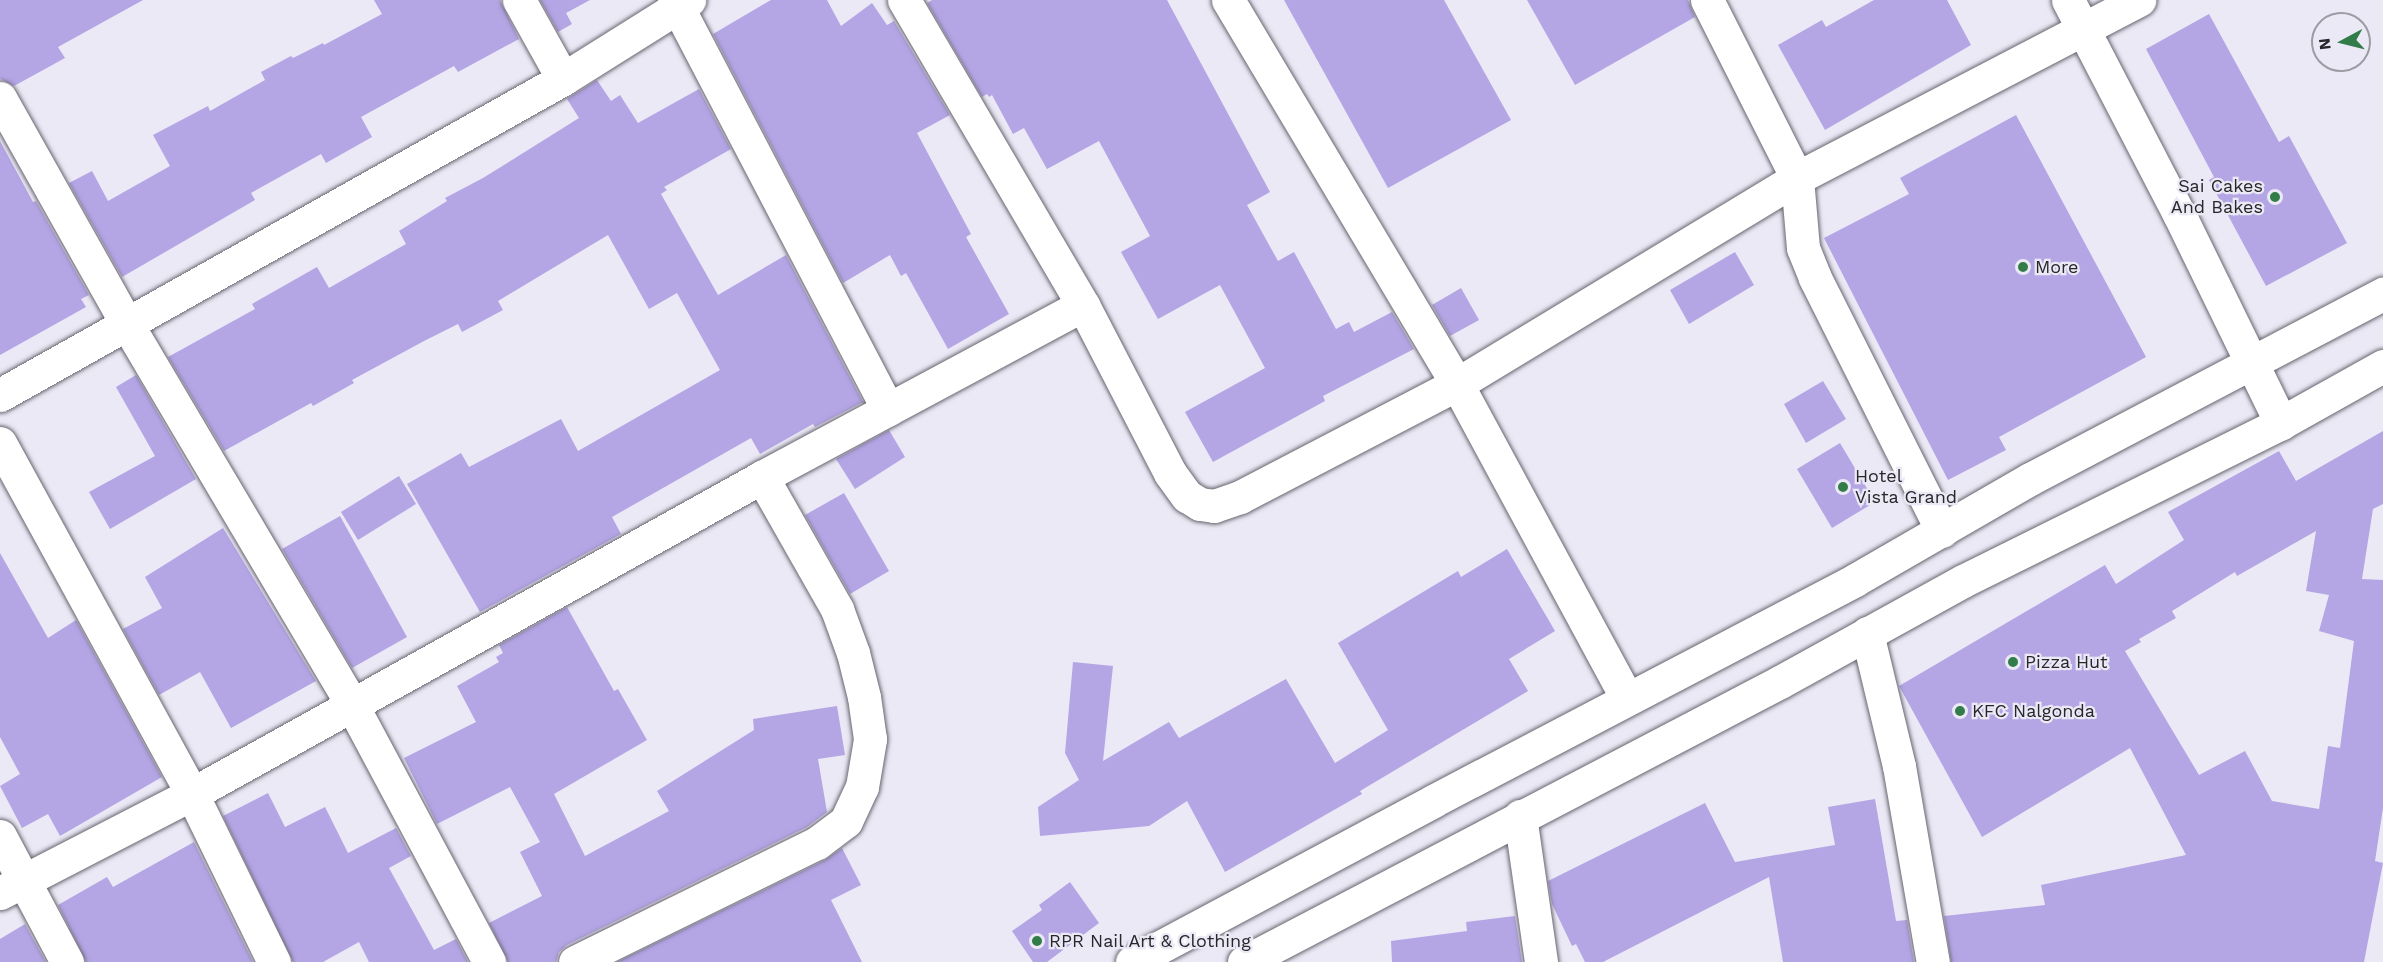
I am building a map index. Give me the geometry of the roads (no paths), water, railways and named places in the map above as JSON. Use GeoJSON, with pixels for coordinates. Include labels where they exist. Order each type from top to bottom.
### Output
{"type":"FeatureCollection","features":[{"type":"Feature","properties":{"kind":"street"},"geometry":{"type":"LineString","coordinates":[[519,0],[563,79]]}},
{"type":"Feature","properties":{"kind":"street"},"geometry":{"type":"LineString","coordinates":[[904,0],[1083,305],[1170,473],[1187,496],[1200,504],[1214,506],[1240,497],[1456,384],[1797,178],[2139,0]]}},
{"type":"Feature","properties":{"kind":"street"},"geometry":{"type":"LineString","coordinates":[[1228,0],[1456,384],[1627,698]]}},
{"type":"Feature","properties":{"kind":"street"},"geometry":{"type":"LineString","coordinates":[[1707,0],[1797,178],[1803,248],[1815,278],[1942,531]]}},
{"type":"Feature","properties":{"kind":"street"},"geometry":{"type":"LineString","coordinates":[[2068,0],[2180,214],[2250,363],[2281,423]]}},
{"type":"Feature","properties":{"kind":"street"},"geometry":{"type":"LineString","coordinates":[[0,395],[563,79],[680,2],[888,410]]}},
{"type":"Feature","properties":{"kind":"street"},"geometry":{"type":"LineString","coordinates":[[0,98],[127,324],[352,705],[489,962]]}},
{"type":"Feature","properties":{"kind":"street"},"geometry":{"type":"LineString","coordinates":[[1132,962],[1627,698],[1855,580],[2030,479],[2383,294]]}},
{"type":"Feature","properties":{"kind":"street"},"geometry":{"type":"LineString","coordinates":[[12,887],[192,794],[762,477],[1083,305]]}},
{"type":"Feature","properties":{"kind":"street"},"geometry":{"type":"LineString","coordinates":[[1244,962],[1780,682],[1963,581],[2281,423],[2383,366]]}},
{"type":"Feature","properties":{"kind":"street"},"geometry":{"type":"LineString","coordinates":[[0,443],[192,794],[274,962]]}},
{"type":"Feature","properties":{"kind":"street"},"geometry":{"type":"LineString","coordinates":[[575,962],[817,843],[846,821],[862,787],[870,739],[864,697],[853,653],[837,609],[762,477]]}},
{"type":"Feature","properties":{"kind":"street"},"geometry":{"type":"LineString","coordinates":[[1867,633],[1899,766],[1933,962]]}},
{"type":"Feature","properties":{"kind":"street"},"geometry":{"type":"LineString","coordinates":[[1520,816],[1541,962]]}},
{"type":"Feature","properties":{"kind":"street"},"geometry":{"type":"LineString","coordinates":[[0,836],[12,887],[67,962]]}},
{"type":"Feature","properties":{"kind":"place","name":"Sai Cakes And Bakes"},"geometry":{"type":"Point","coordinates":[2275,197]}},
{"type":"Feature","properties":{"kind":"place","name":"More"},"geometry":{"type":"Point","coordinates":[2023,267]}},
{"type":"Feature","properties":{"kind":"place","name":"Hotel Vista Grand"},"geometry":{"type":"Point","coordinates":[1843,487]}},
{"type":"Feature","properties":{"kind":"place","name":"Pizza Hut"},"geometry":{"type":"Point","coordinates":[2013,662]}},
{"type":"Feature","properties":{"kind":"place","name":"KFC Nalgonda"},"geometry":{"type":"Point","coordinates":[1960,711]}},
{"type":"Feature","properties":{"kind":"place","name":"RPR Nail Art & Clothing"},"geometry":{"type":"Point","coordinates":[1037,941]}}]}
